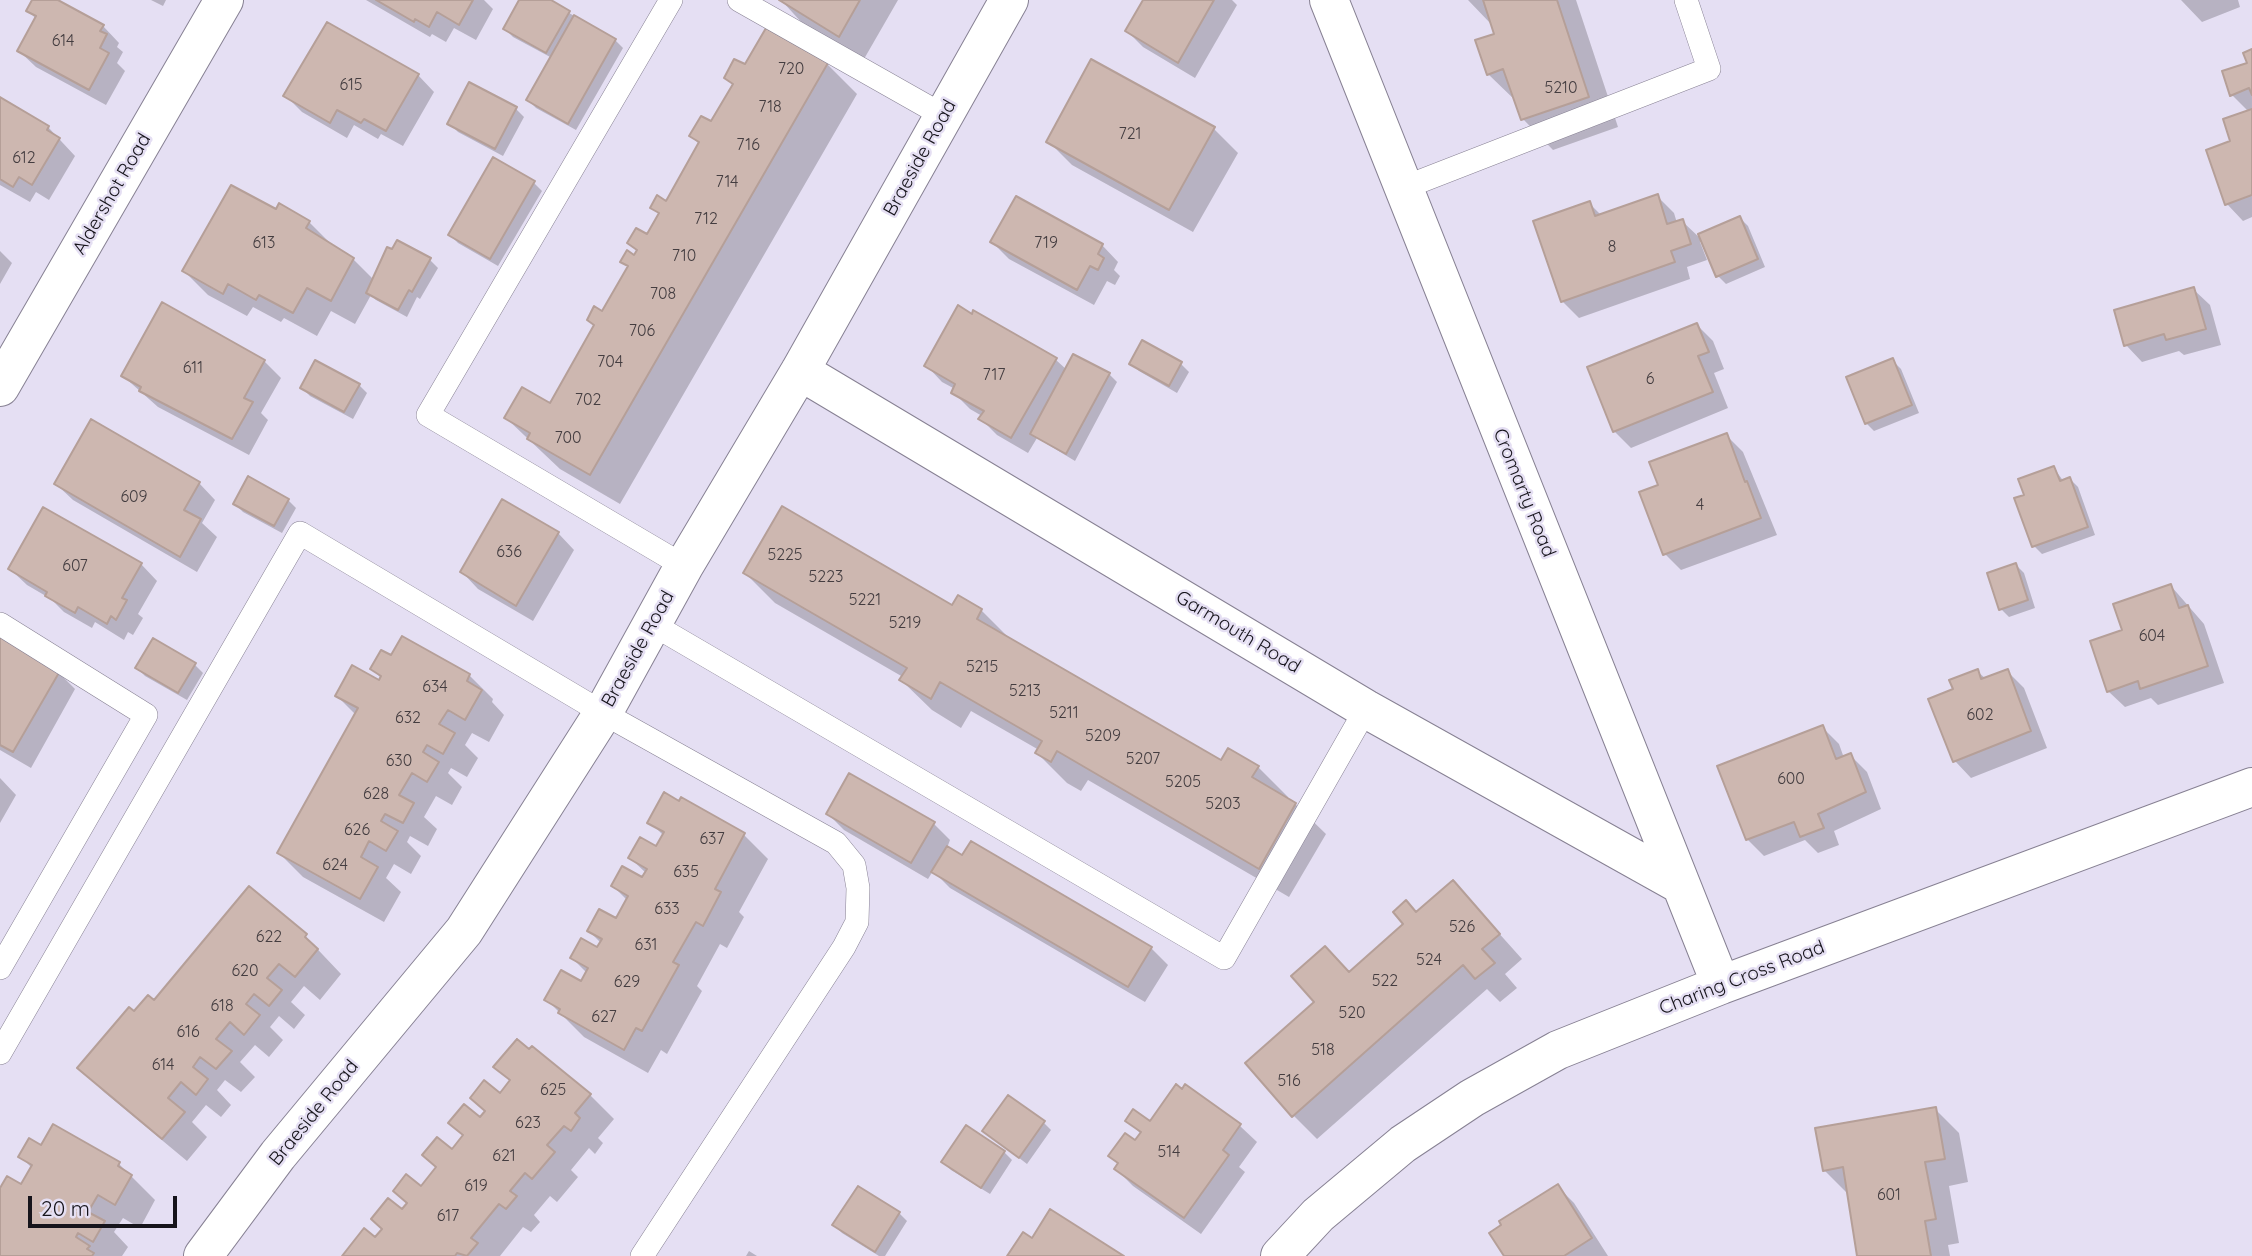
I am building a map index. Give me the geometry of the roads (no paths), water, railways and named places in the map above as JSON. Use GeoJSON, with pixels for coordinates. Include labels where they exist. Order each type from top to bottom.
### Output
{"type":"FeatureCollection","features":[{"type":"Feature","properties":{"kind":"street","name":"Aldershot Road"},"geometry":{"type":"LineString","coordinates":[[0,387],[224,0]]}},
{"type":"Feature","properties":{"kind":"street","name":"Braeside Road"},"geometry":{"type":"LineString","coordinates":[[203,1256],[278,1156],[464,931],[603,713],[684,566],[800,371],[1009,0]]}},
{"type":"Feature","properties":{"kind":"street","name":"Cromarty Road"},"geometry":{"type":"LineString","coordinates":[[1329,0],[1721,985]]}},
{"type":"Feature","properties":{"kind":"street","name":"Garmouth Road"},"geometry":{"type":"LineString","coordinates":[[800,371],[1366,709],[1681,885]]}},
{"type":"Feature","properties":{"kind":"street","name":"Charing Cross Road"},"geometry":{"type":"LineString","coordinates":[[1280,1256],[1318,1215],[1392,1153],[1472,1098],[1558,1050],[1721,985],[2252,787]]}},
{"type":"Feature","properties":{"kind":"lane"},"geometry":{"type":"LineString","coordinates":[[671,0],[428,415],[684,566]]}},
{"type":"Feature","properties":{"kind":"lane"},"geometry":{"type":"LineString","coordinates":[[739,0],[944,116]]}},
{"type":"Feature","properties":{"kind":"lane"},"geometry":{"type":"LineString","coordinates":[[1403,188],[1709,69],[1686,0]]}},
{"type":"Feature","properties":{"kind":"lane"},"geometry":{"type":"LineString","coordinates":[[0,1053],[300,533],[603,713],[836,843],[854,865],[858,888],[857,922],[844,947],[642,1256]]}},
{"type":"Feature","properties":{"kind":"lane"},"geometry":{"type":"LineString","coordinates":[[0,624],[146,715],[0,968]]}},
{"type":"Feature","properties":{"kind":"lane"},"geometry":{"type":"LineString","coordinates":[[652,624],[1224,958],[1366,709]]}}]}
